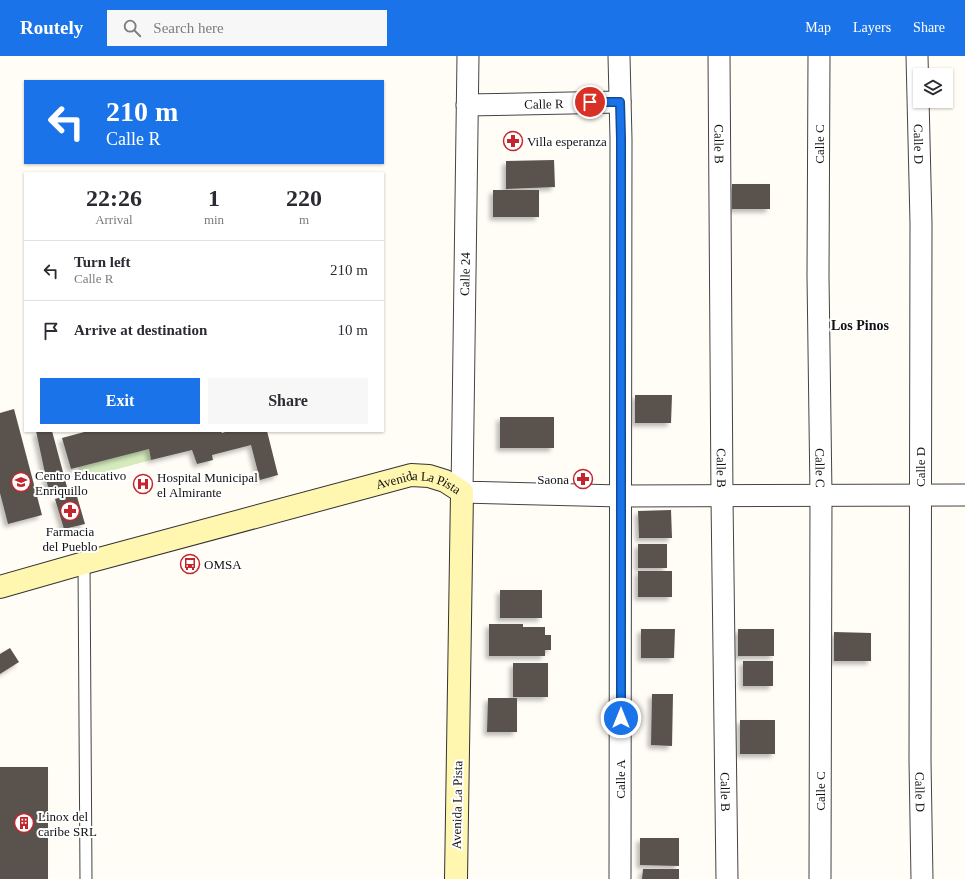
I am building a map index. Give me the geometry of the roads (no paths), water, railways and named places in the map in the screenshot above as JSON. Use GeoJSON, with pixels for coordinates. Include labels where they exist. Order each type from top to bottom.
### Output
{"type":"FeatureCollection","features":[{"type":"Feature","properties":{"kind":"main road","name":"Avenida La Pista"},"geometry":{"type":"LineString","coordinates":[[0,587],[411,475],[429,476],[445,481],[462,492],[456,879]]}},
{"type":"Feature","properties":{"kind":"street","name":"Calle 24"},"geometry":{"type":"LineString","coordinates":[[462,492],[468,56]]}},
{"type":"Feature","properties":{"kind":"street","name":"Calle A"},"geometry":{"type":"LineString","coordinates":[[620,56],[620,879]]}},
{"type":"Feature","properties":{"kind":"street","name":"Calle B"},"geometry":{"type":"LineString","coordinates":[[719,56],[722,496],[727,879]]}},
{"type":"Feature","properties":{"kind":"street","name":"Calle C"},"geometry":{"type":"LineString","coordinates":[[819,56],[818,276],[821,495],[820,879]]}},
{"type":"Feature","properties":{"kind":"street","name":"Calle D"},"geometry":{"type":"LineString","coordinates":[[917,56],[922,222],[920,495],[920,761],[922,879]]}},
{"type":"Feature","properties":{"kind":"street","name":"Calle R"},"geometry":{"type":"LineString","coordinates":[[467,105],[620,102]]}},
{"type":"Feature","properties":{"kind":"street"},"geometry":{"type":"LineString","coordinates":[[462,492],[621,496],[965,495]]}},
{"type":"Feature","properties":{"kind":"lane"},"geometry":{"type":"LineString","coordinates":[[84,563],[86,879]]}},
{"type":"Feature","properties":{"kind":"place","name":"Villa esperanza"},"geometry":{"type":"Point","coordinates":[513,141]}},
{"type":"Feature","properties":{"kind":"place","name":"Saona"},"geometry":{"type":"Point","coordinates":[583,479]}},
{"type":"Feature","properties":{"kind":"place","name":"Centro Educativo Enriquillo"},"geometry":{"type":"Point","coordinates":[21,482]}},
{"type":"Feature","properties":{"kind":"place","name":"Hospital Municipal el Almirante"},"geometry":{"type":"Point","coordinates":[143,484]}},
{"type":"Feature","properties":{"kind":"place","name":"Farmacia del Pueblo"},"geometry":{"type":"Point","coordinates":[70,511]}},
{"type":"Feature","properties":{"kind":"place","name":"OMSA"},"geometry":{"type":"Point","coordinates":[190,564]}},
{"type":"Feature","properties":{"kind":"place","name":"Linox del caribe SRL"},"geometry":{"type":"Point","coordinates":[24,823]}},
{"type":"Feature","properties":{"kind":"district","name":"Los Pinos"},"geometry":{"type":"Point","coordinates":[860,325]}}]}
